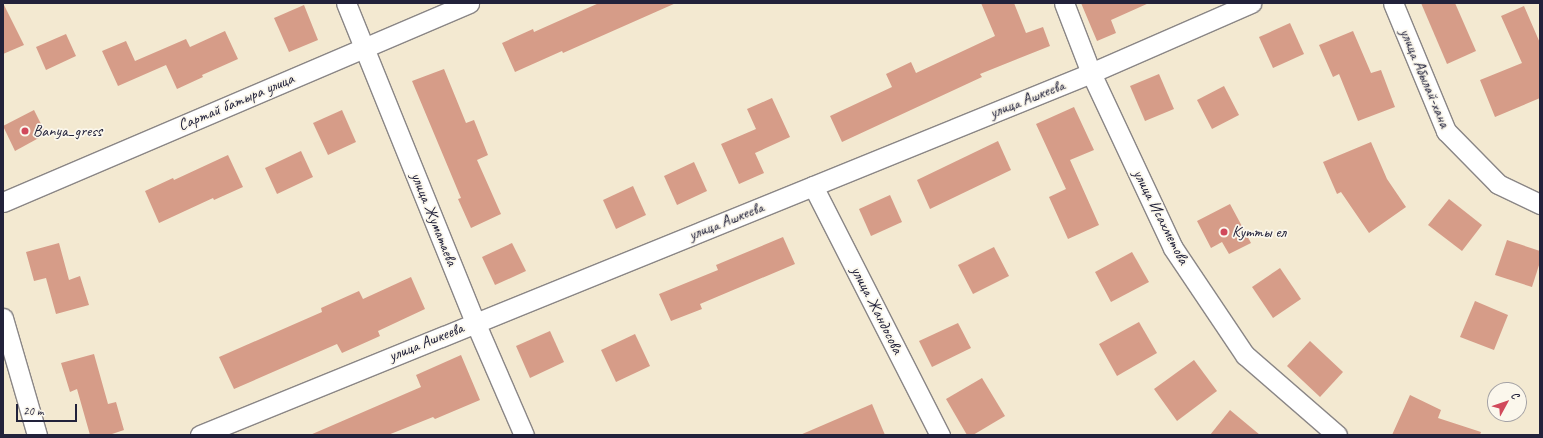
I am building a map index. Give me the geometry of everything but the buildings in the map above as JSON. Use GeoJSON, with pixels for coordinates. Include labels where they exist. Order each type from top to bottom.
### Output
{"type":"FeatureCollection","features":[{"type":"Feature","properties":{"kind":"street","name":"улица Жуматаева"},"geometry":{"type":"LineString","coordinates":[[346,3],[475,322],[524,435]]}},
{"type":"Feature","properties":{"kind":"street","name":"Сартай батыра улица"},"geometry":{"type":"LineString","coordinates":[[3,202],[469,3]]}},
{"type":"Feature","properties":{"kind":"street","name":"улица Исахметова"},"geometry":{"type":"LineString","coordinates":[[1064,3],[1091,73],[1173,248],[1245,355],[1337,435]]}},
{"type":"Feature","properties":{"kind":"street","name":"улица Ашкеева"},"geometry":{"type":"LineString","coordinates":[[200,435],[1091,73],[1251,3]]}},
{"type":"Feature","properties":{"kind":"street","name":"улица Абылай-хана"},"geometry":{"type":"LineString","coordinates":[[1393,3],[1446,131],[1498,184],[1540,204]]}},
{"type":"Feature","properties":{"kind":"street","name":"улица Жандосова"},"geometry":{"type":"LineString","coordinates":[[813,186],[940,435]]}},
{"type":"Feature","properties":{"kind":"street"},"geometry":{"type":"LineString","coordinates":[[3,318],[37,435]]}},
{"type":"Feature","properties":{"kind":"place","name":"Banya_gress"},"geometry":{"type":"Point","coordinates":[25,131]}},
{"type":"Feature","properties":{"kind":"place","name":"Кутты ел"},"geometry":{"type":"Point","coordinates":[1224,232]}}]}
